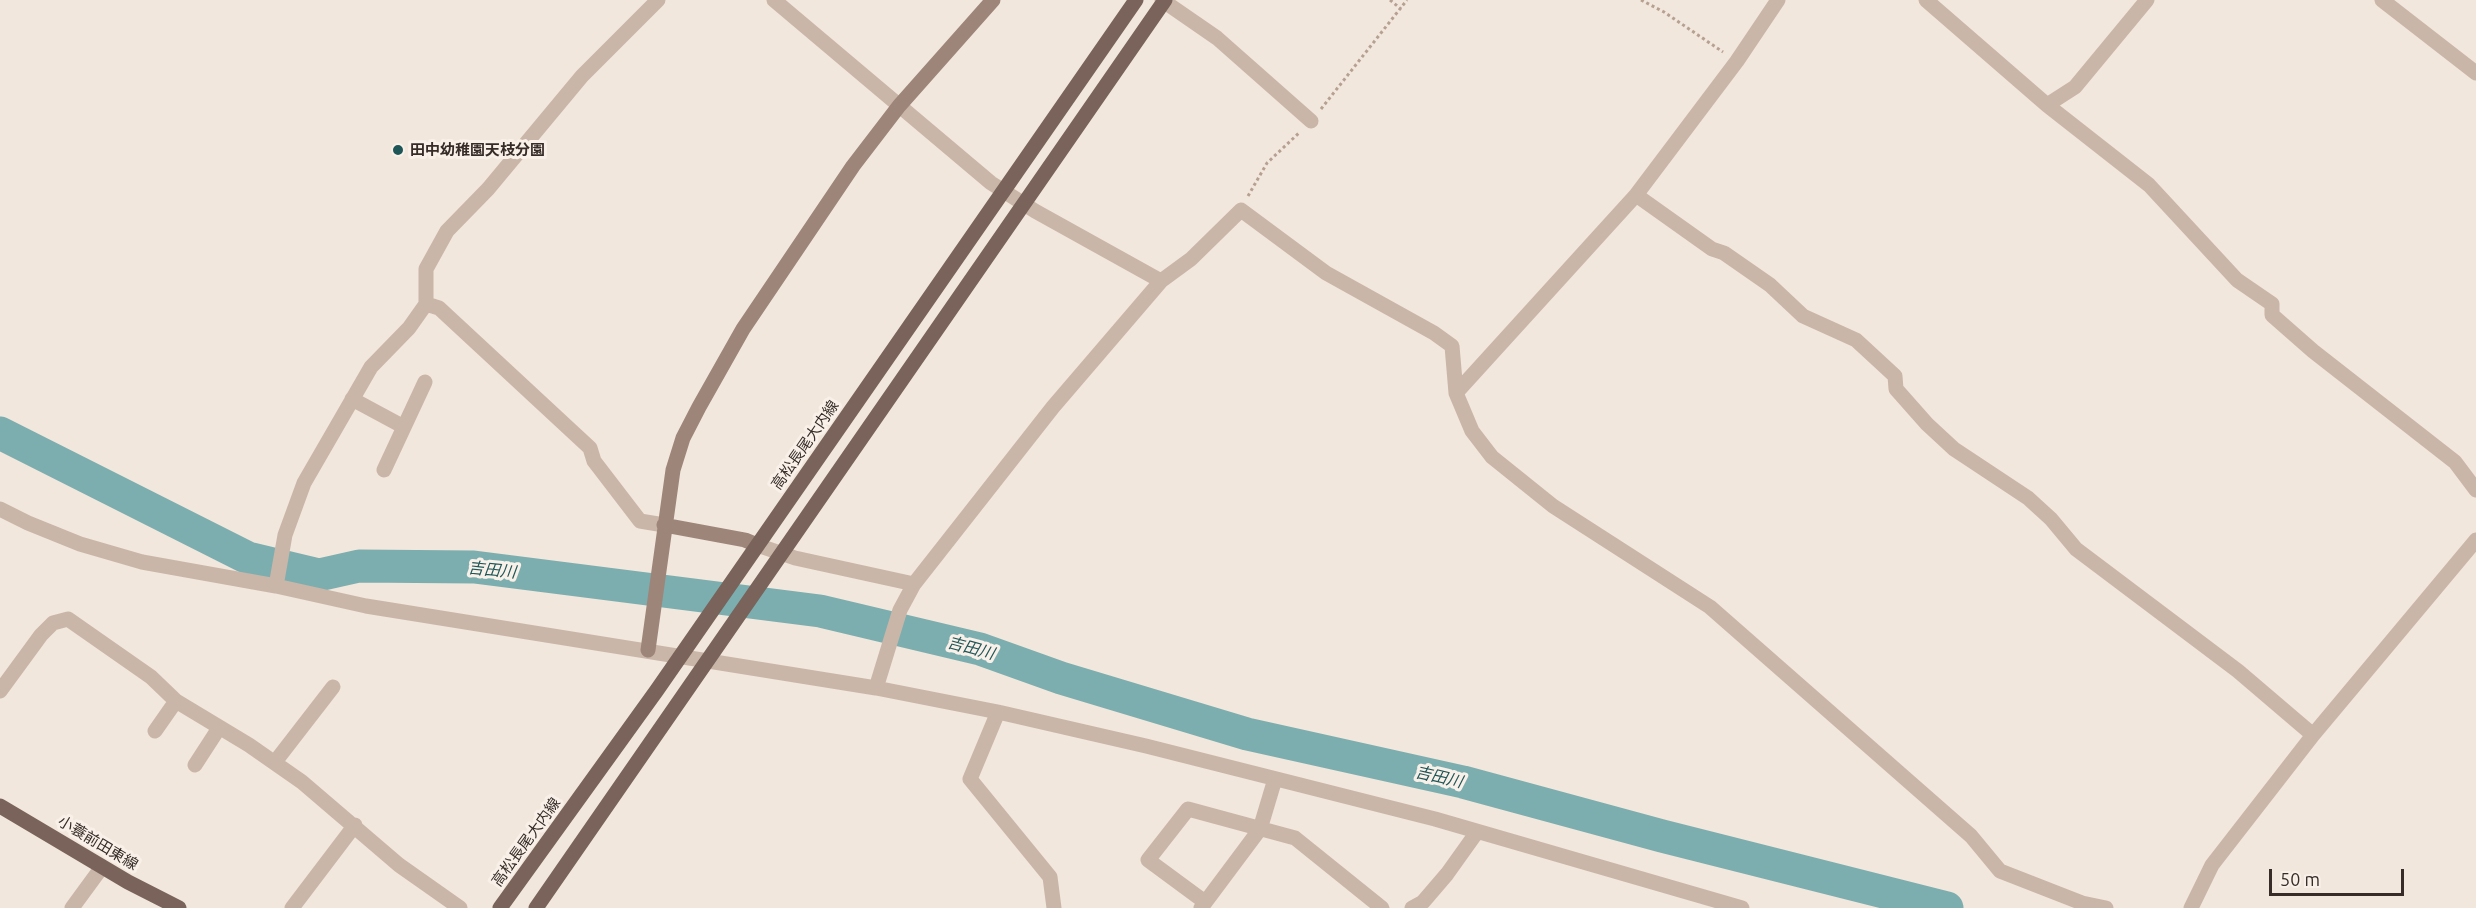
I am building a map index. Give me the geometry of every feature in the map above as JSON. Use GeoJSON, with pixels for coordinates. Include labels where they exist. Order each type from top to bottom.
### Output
{"type":"FeatureCollection","features":[{"type":"Feature","properties":{"kind":"main road","name":"高松長尾大内線"},"geometry":{"type":"LineString","coordinates":[[500,908],[685,650],[1136,0]]}},
{"type":"Feature","properties":{"kind":"main road"},"geometry":{"type":"LineString","coordinates":[[536,908],[1164,0]]}},
{"type":"Feature","properties":{"kind":"main road","name":"小蓑前田東線"},"geometry":{"type":"LineString","coordinates":[[0,806],[102,867],[178,908]]}},
{"type":"Feature","properties":{"kind":"street"},"geometry":{"type":"LineString","coordinates":[[277,580],[285,535],[304,483],[371,367],[409,328],[426,304],[426,269],[447,231],[488,189],[582,76],[658,0]]}},
{"type":"Feature","properties":{"kind":"street"},"geometry":{"type":"LineString","coordinates":[[774,0],[1003,191],[1161,281]]}},
{"type":"Feature","properties":{"kind":"street"},"geometry":{"type":"LineString","coordinates":[[648,650],[673,470],[683,438],[699,407],[743,329],[853,166],[899,106],[993,0]]}},
{"type":"Feature","properties":{"kind":"street"},"geometry":{"type":"LineString","coordinates":[[1164,0],[1217,38],[1311,121]]}},
{"type":"Feature","properties":{"kind":"street"},"geometry":{"type":"LineString","coordinates":[[1456,393],[1635,195],[1737,61],[1778,0]]}},
{"type":"Feature","properties":{"kind":"street"},"geometry":{"type":"LineString","coordinates":[[1926,0],[2047,105],[2149,185],[2237,280],[2272,304],[2272,315],[2313,351],[2455,462],[2476,490]]}},
{"type":"Feature","properties":{"kind":"street"},"geometry":{"type":"LineString","coordinates":[[2047,105],[2075,87],[2147,0]]}},
{"type":"Feature","properties":{"kind":"street"},"geometry":{"type":"LineString","coordinates":[[2382,0],[2476,73]]}},
{"type":"Feature","properties":{"kind":"street"},"geometry":{"type":"LineString","coordinates":[[1635,195],[1712,249],[1724,253],[1770,285],[1803,315],[1856,340],[1895,376],[1896,389],[1927,424],[1954,449],[2028,498],[2051,519],[2076,549],[2238,671],[2313,735]]}},
{"type":"Feature","properties":{"kind":"street"},"geometry":{"type":"LineString","coordinates":[[876,688],[900,610],[914,584],[1053,407],[1161,281],[1191,259],[1241,210],[1326,273],[1434,333],[1452,346],[1456,393],[1472,431],[1492,457],[1553,506],[1710,607],[1971,836],[2000,871],[2081,905],[2106,908]]}},
{"type":"Feature","properties":{"kind":"street"},"geometry":{"type":"LineString","coordinates":[[426,304],[439,308],[590,448],[594,461],[640,521],[745,540],[753,551],[779,558],[914,584]]}},
{"type":"Feature","properties":{"kind":"street"},"geometry":{"type":"LineString","coordinates":[[384,470],[425,382]]}},
{"type":"Feature","properties":{"kind":"street"},"geometry":{"type":"LineString","coordinates":[[352,399],[404,427]]}},
{"type":"Feature","properties":{"kind":"street"},"geometry":{"type":"LineString","coordinates":[[0,509],[27,523],[80,544],[142,562],[277,580],[366,606],[648,650],[685,650],[712,654],[998,712],[1146,746],[1477,832],[1742,908]]}},
{"type":"Feature","properties":{"kind":"street"},"geometry":{"type":"LineString","coordinates":[[2191,908],[2212,865],[2313,735],[2476,540]]}},
{"type":"Feature","properties":{"kind":"street"},"geometry":{"type":"LineString","coordinates":[[0,691],[41,635],[53,623],[68,619],[151,677],[176,701],[274,762],[355,825],[399,865],[460,908]]}},
{"type":"Feature","properties":{"kind":"street"},"geometry":{"type":"LineString","coordinates":[[274,762],[333,687]]}},
{"type":"Feature","properties":{"kind":"street"},"geometry":{"type":"LineString","coordinates":[[155,731],[176,701]]}},
{"type":"Feature","properties":{"kind":"street"},"geometry":{"type":"LineString","coordinates":[[998,712],[970,779],[1050,877],[1054,908]]}},
{"type":"Feature","properties":{"kind":"street"},"geometry":{"type":"LineString","coordinates":[[195,765],[219,728]]}},
{"type":"Feature","properties":{"kind":"street"},"geometry":{"type":"LineString","coordinates":[[1275,779],[1260,829],[1203,905],[1148,860],[1188,809],[1260,829],[1295,838],[1382,908]]}},
{"type":"Feature","properties":{"kind":"street"},"geometry":{"type":"LineString","coordinates":[[292,908],[355,825]]}},
{"type":"Feature","properties":{"kind":"street"},"geometry":{"type":"LineString","coordinates":[[1412,908],[1423,902],[1447,874],[1477,832]]}},
{"type":"Feature","properties":{"kind":"street"},"geometry":{"type":"LineString","coordinates":[[72,908],[102,867]]}},
{"type":"Feature","properties":{"kind":"path"},"geometry":{"type":"LineString","coordinates":[[1390,0],[1401,9],[1407,0]]}},
{"type":"Feature","properties":{"kind":"path"},"geometry":{"type":"LineString","coordinates":[[1641,0],[1664,12],[1737,61]]}},
{"type":"Feature","properties":{"kind":"waterway","name":"吉田川"},"geometry":{"type":"LineString","coordinates":[[0,433],[248,558],[319,575],[359,566],[474,567],[820,611],[980,649],[1061,678],[1247,734],[1463,782],[1662,836],[1947,908]]}},
{"type":"Feature","properties":{"kind":"place","name":"田中幼稚園天枝分園"},"geometry":{"type":"Point","coordinates":[398,150]}}]}
